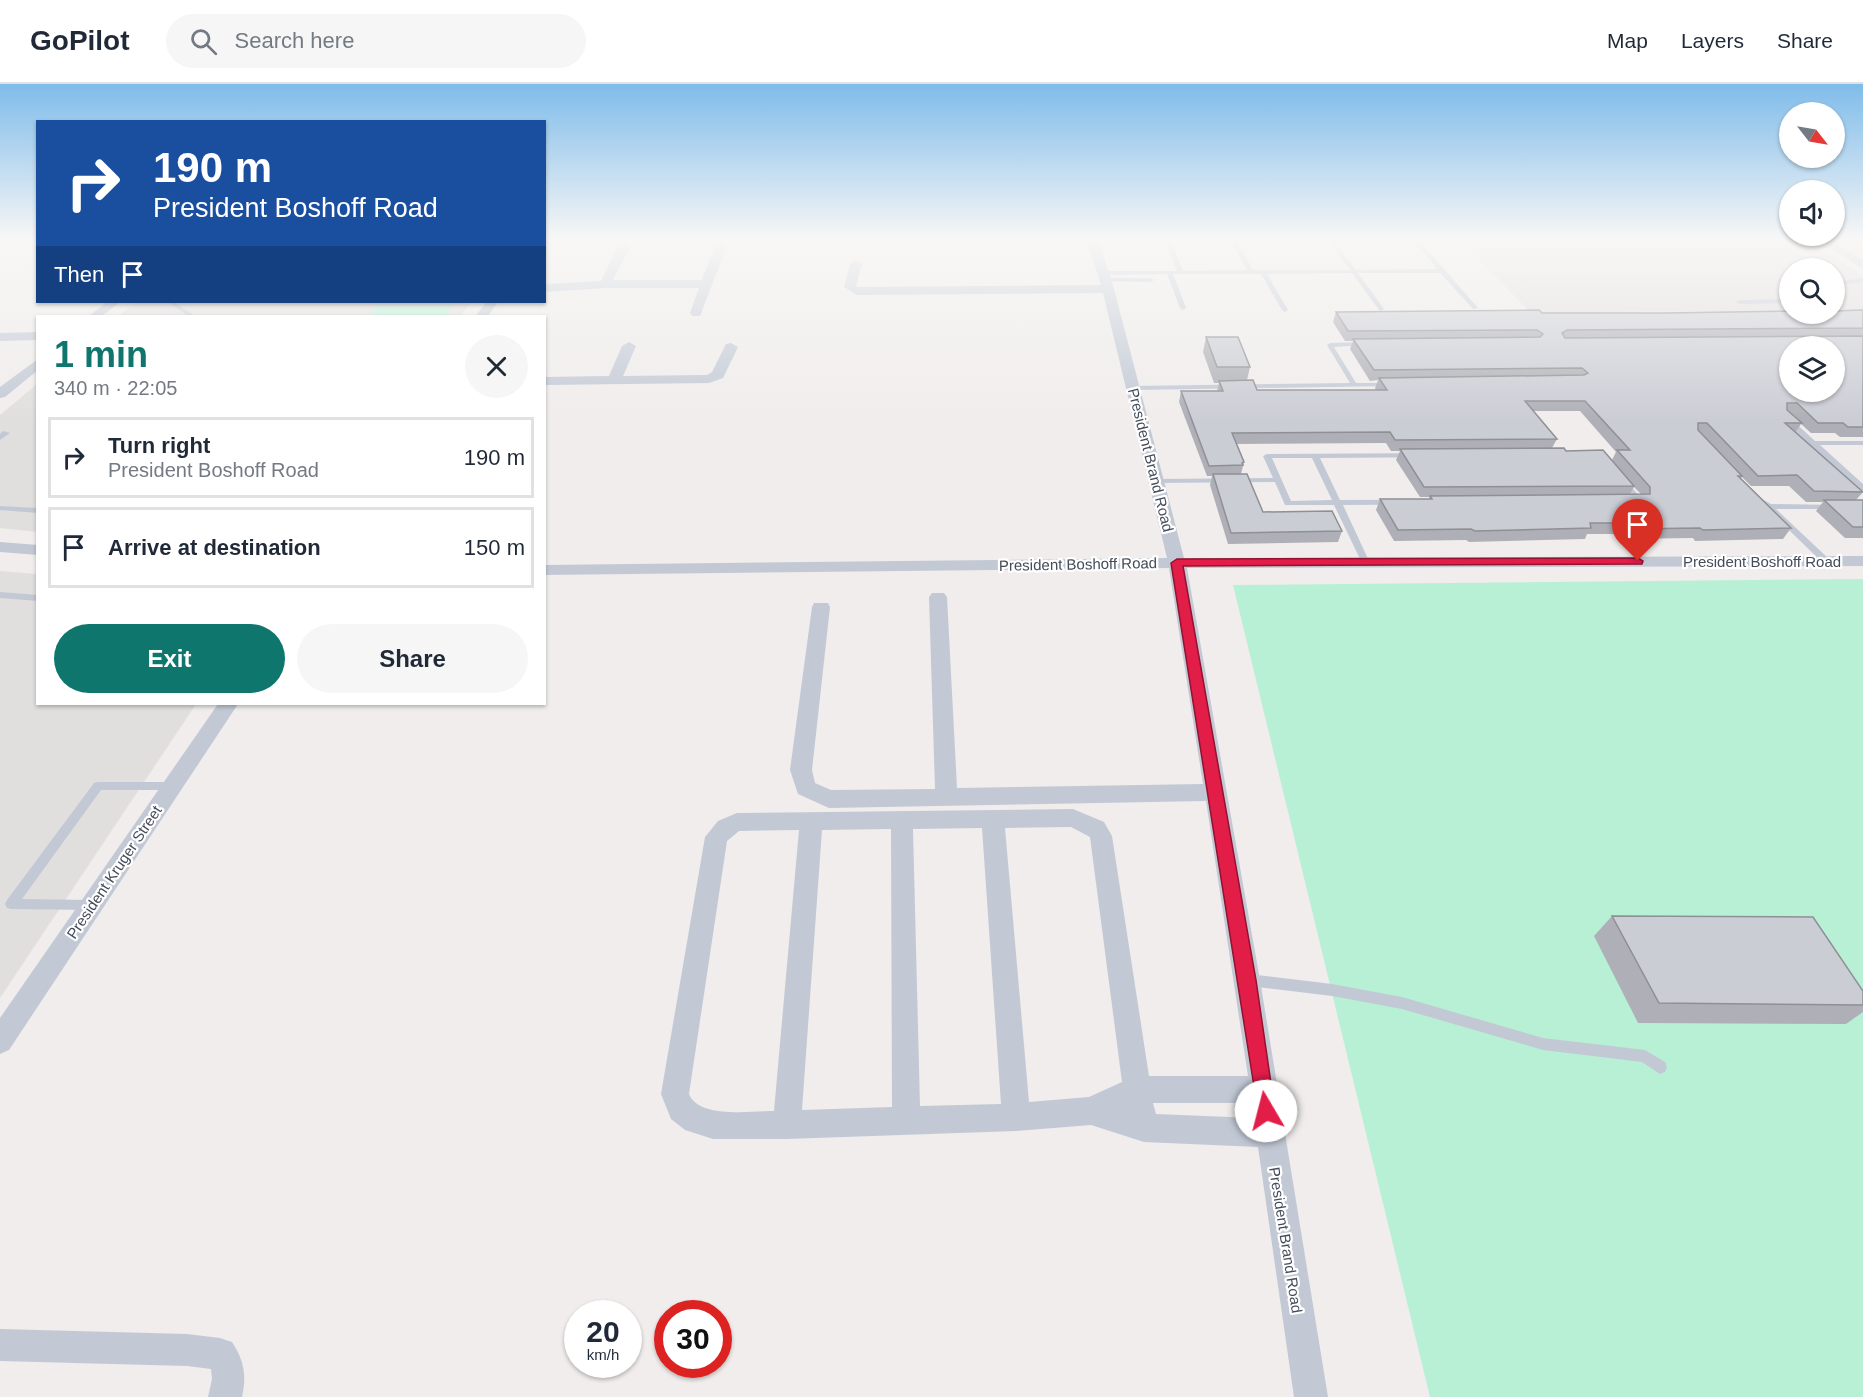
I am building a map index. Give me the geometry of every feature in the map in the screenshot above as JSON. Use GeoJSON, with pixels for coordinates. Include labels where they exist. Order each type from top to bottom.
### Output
{"type":"FeatureCollection","features":[{"type":"Feature","properties":{"kind":"street"},"geometry":{"type":"LineString","coordinates":[[696,313],[700,299]]}},
{"type":"Feature","properties":{"kind":"street","name":"President Brand Road"},"geometry":{"type":"LineString","coordinates":[[1110,299],[1177,563],[1247,980],[1311,1397]]}},
{"type":"Feature","properties":{"kind":"street"},"geometry":{"type":"LineString","coordinates":[[96,315],[113,303]]}},
{"type":"Feature","properties":{"kind":"street"},"geometry":{"type":"LineString","coordinates":[[0,337],[36,336]]}},
{"type":"Feature","properties":{"kind":"street"},"geometry":{"type":"LineString","coordinates":[[614,381],[629,346]]}},
{"type":"Feature","properties":{"kind":"street"},"geometry":{"type":"LineString","coordinates":[[546,381],[713,379],[718,375],[731,347]]}},
{"type":"Feature","properties":{"kind":"street"},"geometry":{"type":"LineString","coordinates":[[0,394],[36,365]]}},
{"type":"Feature","properties":{"kind":"street"},"geometry":{"type":"LineString","coordinates":[[0,547],[36,550]]}},
{"type":"Feature","properties":{"kind":"street","name":"President Boshoff Road"},"geometry":{"type":"LineString","coordinates":[[546,570],[1177,563],[1863,561]]}},
{"type":"Feature","properties":{"kind":"street"},"geometry":{"type":"LineString","coordinates":[[938,597],[946,797]]}},
{"type":"Feature","properties":{"kind":"street"},"geometry":{"type":"LineString","coordinates":[[820,607],[801,771],[806,788],[829,799],[1214,792]]}},
{"type":"Feature","properties":{"kind":"street","name":"President Kruger Street"},"geometry":{"type":"LineString","coordinates":[[0,1041],[227,705]]}},
{"type":"Feature","properties":{"kind":"street"},"geometry":{"type":"LineString","coordinates":[[1144,1128],[1137,1089],[1101,836],[1096,828],[1073,818],[811,820],[737,822],[726,827],[716,837],[675,1094],[681,1109],[695,1120],[713,1125],[787,1125],[1016,1117],[1091,1111],[1137,1089],[1263,1090]]}},
{"type":"Feature","properties":{"kind":"street"},"geometry":{"type":"LineString","coordinates":[[787,1125],[811,820]]}},
{"type":"Feature","properties":{"kind":"street"},"geometry":{"type":"LineString","coordinates":[[993,820],[1016,1117]]}},
{"type":"Feature","properties":{"kind":"street"},"geometry":{"type":"LineString","coordinates":[[902,821],[906,1121]]}},
{"type":"Feature","properties":{"kind":"street"},"geometry":{"type":"LineString","coordinates":[[1091,1111],[1144,1128],[1269,1133]]}},
{"type":"Feature","properties":{"kind":"street"},"geometry":{"type":"LineString","coordinates":[[0,1345],[187,1350],[220,1354],[229,1365],[229,1382],[225,1397]]}},
{"type":"Feature","properties":{"kind":"lane"},"geometry":{"type":"LineString","coordinates":[[1180,299],[1183,308]]}},
{"type":"Feature","properties":{"kind":"lane"},"geometry":{"type":"LineString","coordinates":[[1280,299],[1286,310]]}},
{"type":"Feature","properties":{"kind":"lane"},"geometry":{"type":"LineString","coordinates":[[1374,299],[1381,309]]}},
{"type":"Feature","properties":{"kind":"lane"},"geometry":{"type":"LineString","coordinates":[[1467,299],[1475,308]]}},
{"type":"Feature","properties":{"kind":"lane"},"geometry":{"type":"LineString","coordinates":[[1739,302],[1779,302]]}},
{"type":"Feature","properties":{"kind":"lane"},"geometry":{"type":"LineString","coordinates":[[172,303],[190,315]]}},
{"type":"Feature","properties":{"kind":"lane"},"geometry":{"type":"LineString","coordinates":[[1354,385],[1330,345],[1378,344]]}},
{"type":"Feature","properties":{"kind":"lane"},"geometry":{"type":"LineString","coordinates":[[1133,388],[1401,385]]}},
{"type":"Feature","properties":{"kind":"lane"},"geometry":{"type":"LineString","coordinates":[[1785,417],[1863,488]]}},
{"type":"Feature","properties":{"kind":"lane"},"geometry":{"type":"LineString","coordinates":[[1813,443],[1863,443]]}},
{"type":"Feature","properties":{"kind":"lane"},"geometry":{"type":"LineString","coordinates":[[1598,454],[1639,501],[1288,503],[1278,480],[1267,456],[1598,454]]}},
{"type":"Feature","properties":{"kind":"lane"},"geometry":{"type":"LineString","coordinates":[[1315,456],[1366,563]]}},
{"type":"Feature","properties":{"kind":"lane"},"geometry":{"type":"LineString","coordinates":[[1156,481],[1278,480]]}},
{"type":"Feature","properties":{"kind":"lane"},"geometry":{"type":"LineString","coordinates":[[1748,491],[1755,499],[1769,506],[1826,561]]}},
{"type":"Feature","properties":{"kind":"lane"},"geometry":{"type":"LineString","coordinates":[[1769,506],[1840,507]]}},
{"type":"Feature","properties":{"kind":"lane"},"geometry":{"type":"LineString","coordinates":[[0,507],[36,510]]}},
{"type":"Feature","properties":{"kind":"lane"},"geometry":{"type":"LineString","coordinates":[[0,595],[36,598]]}},
{"type":"Feature","properties":{"kind":"lane"},"geometry":{"type":"LineString","coordinates":[[92,905],[11,904],[98,786],[172,786]]}},
{"type":"Feature","properties":{"kind":"lane"},"geometry":{"type":"LineString","coordinates":[[1247,980],[1332,990],[1402,1003],[1543,1044],[1645,1056],[1660,1067]]}},
{"type":"Feature","properties":{"kind":"shaded area"},"geometry":{"type":"Polygon","coordinates":[[[1518,299],[1779,299],[1779,311],[1530,312],[1518,299]]]}},
{"type":"Feature","properties":{"kind":"shaded area"},"geometry":{"type":"Polygon","coordinates":[[[1845,299],[1863,299],[1863,311],[1845,311],[1845,299]]]}},
{"type":"Feature","properties":{"kind":"shaded area"},"geometry":{"type":"Polygon","coordinates":[[[135,303],[470,303],[462,315],[119,315],[135,303]]]}},
{"type":"Feature","properties":{"kind":"shaded area"},"geometry":{"type":"Polygon","coordinates":[[[36,385],[36,532],[0,528],[0,415],[36,385]]]}},
{"type":"Feature","properties":{"kind":"shaded area"},"geometry":{"type":"Polygon","coordinates":[[[0,571],[36,574],[36,705],[195,705],[0,998],[0,571]]]}},
{"type":"Feature","properties":{"kind":"green space"},"geometry":{"type":"Polygon","coordinates":[[[378,305],[453,305],[445,315],[369,315],[378,305]]]}},
{"type":"Feature","properties":{"kind":"green space"},"geometry":{"type":"Polygon","coordinates":[[[1863,579],[1863,1397],[1430,1397],[1233,585],[1863,579]]]}},
{"type":"Feature","properties":{"kind":"building"},"geometry":{"type":"Polygon","coordinates":[[[1863,310],[1863,328],[1567,330],[1562,333],[1565,338],[1779,337],[1779,402],[1845,402],[1845,336],[1863,336],[1863,427],[1848,427],[1843,423],[1818,423],[1797,403],[1787,403],[1787,410],[1802,423],[1785,423],[1863,492],[1814,491],[1797,475],[1758,476],[1707,423],[1698,423],[1698,430],[1742,476],[1738,476],[1791,528],[1626,529],[1622,523],[1590,523],[1591,528],[1398,530],[1380,499],[1432,499],[1430,496],[1650,494],[1650,487],[1617,450],[1630,450],[1585,401],[1525,401],[1557,439],[1395,440],[1390,432],[1232,433],[1244,462],[1243,465],[1209,466],[1181,391],[1223,391],[1219,381],[1253,380],[1257,390],[1387,390],[1379,378],[1584,375],[1588,373],[1582,368],[1374,370],[1353,339],[1540,337],[1543,334],[1537,330],[1348,331],[1336,312],[1779,311],[1779,324],[1845,324],[1845,311],[1863,310]]]}},
{"type":"Feature","properties":{"kind":"building"},"geometry":{"type":"Polygon","coordinates":[[[1206,337],[1238,337],[1250,367],[1217,367],[1206,337]]]}},
{"type":"Feature","properties":{"kind":"building"},"geometry":{"type":"Polygon","coordinates":[[[1564,448],[1566,451],[1603,450],[1634,486],[1424,487],[1400,449],[1564,448]]]}},
{"type":"Feature","properties":{"kind":"building"},"geometry":{"type":"Polygon","coordinates":[[[1213,474],[1247,474],[1263,512],[1332,511],[1342,531],[1231,533],[1213,474]]]}},
{"type":"Feature","properties":{"kind":"building"},"geometry":{"type":"Polygon","coordinates":[[[1824,500],[1863,500],[1863,527],[1853,527],[1824,500]]]}},
{"type":"Feature","properties":{"kind":"building"},"geometry":{"type":"Polygon","coordinates":[[[1612,916],[1813,917],[1863,991],[1863,1005],[1659,1003],[1612,916]]]}},
{"type":"Feature","properties":{"kind":"route"},"geometry":{"type":"LineString","coordinates":[[1266,1111],[1247,980],[1177,563],[1638,561]]}}]}
